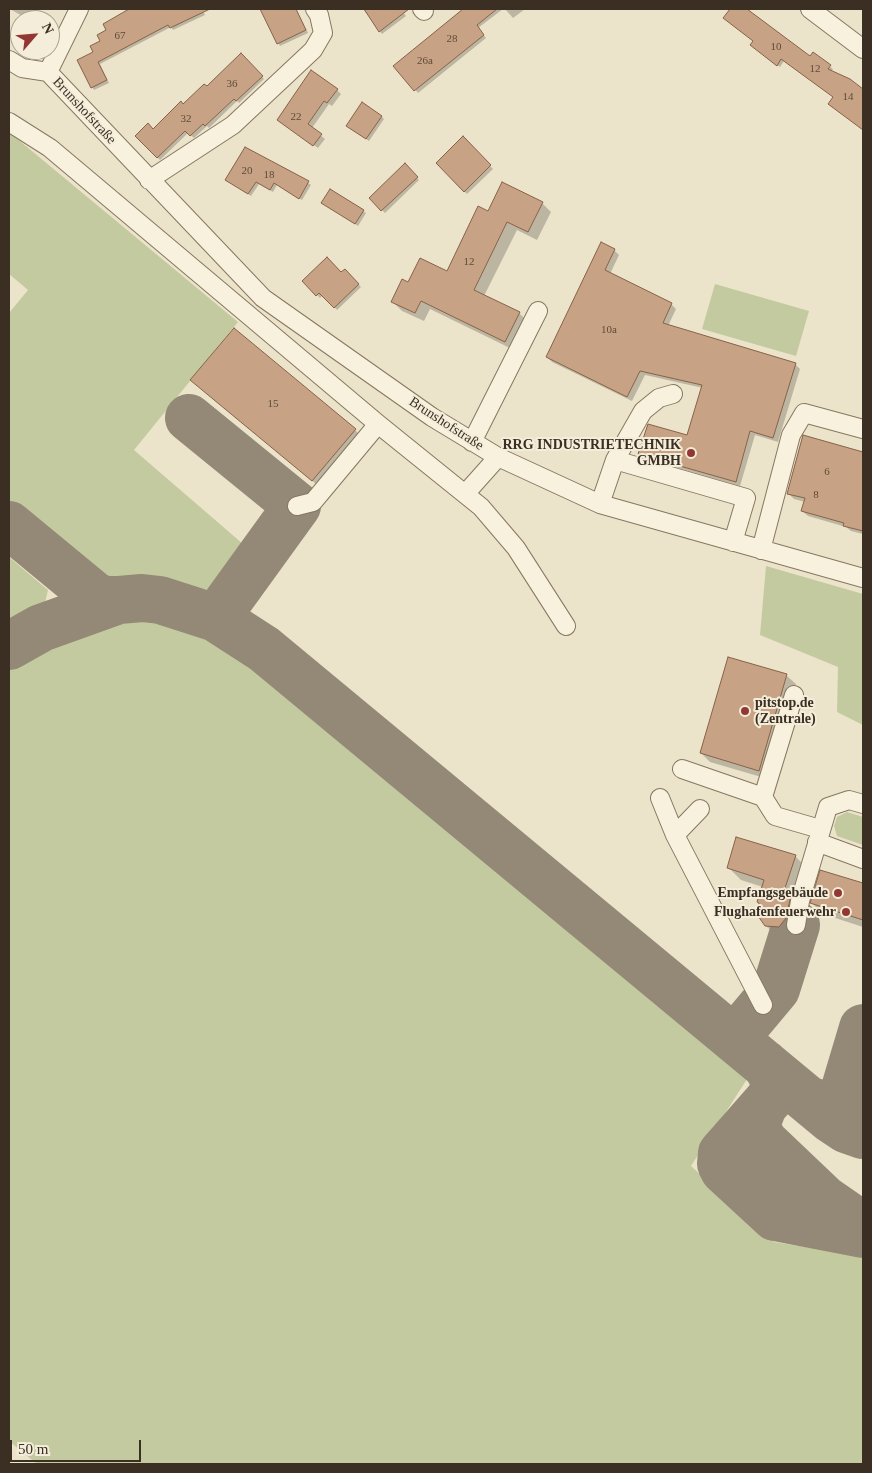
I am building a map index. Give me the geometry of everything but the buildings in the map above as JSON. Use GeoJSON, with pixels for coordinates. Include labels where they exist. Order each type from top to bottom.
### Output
{"type":"FeatureCollection","features":[{"type":"Feature","properties":{"kind":"street"},"geometry":{"type":"LineString","coordinates":[[48,72],[79,9]]}},
{"type":"Feature","properties":{"kind":"street"},"geometry":{"type":"LineString","coordinates":[[149,180],[233,125],[313,50],[323,34],[319,15],[315,9]]}},
{"type":"Feature","properties":{"kind":"street"},"geometry":{"type":"LineString","coordinates":[[810,9],[862,44]]}},
{"type":"Feature","properties":{"kind":"street","name":"Brunshofstraße"},"geometry":{"type":"LineString","coordinates":[[9,60],[22,68],[48,72],[263,298],[432,417],[472,442],[498,457],[600,504],[863,578]]}},
{"type":"Feature","properties":{"kind":"street"},"geometry":{"type":"LineString","coordinates":[[9,122],[57,155],[378,424],[481,507],[516,548],[566,626]]}},
{"type":"Feature","properties":{"kind":"street"},"geometry":{"type":"LineString","coordinates":[[472,442],[538,312]]}},
{"type":"Feature","properties":{"kind":"street"},"geometry":{"type":"LineString","coordinates":[[600,504],[615,460],[643,411],[659,398],[673,394]]}},
{"type":"Feature","properties":{"kind":"street"},"geometry":{"type":"LineString","coordinates":[[761,550],[790,436],[804,413],[863,429]]}},
{"type":"Feature","properties":{"kind":"street"},"geometry":{"type":"LineString","coordinates":[[297,506],[313,502],[378,424]]}},
{"type":"Feature","properties":{"kind":"street"},"geometry":{"type":"LineString","coordinates":[[465,494],[498,457]]}},
{"type":"Feature","properties":{"kind":"street"},"geometry":{"type":"LineString","coordinates":[[615,460],[746,498],[733,542]]}},
{"type":"Feature","properties":{"kind":"street"},"geometry":{"type":"LineString","coordinates":[[763,797],[794,695]]}},
{"type":"Feature","properties":{"kind":"street"},"geometry":{"type":"LineString","coordinates":[[682,769],[763,797],[775,816],[863,859]]}},
{"type":"Feature","properties":{"kind":"street"},"geometry":{"type":"LineString","coordinates":[[660,798],[675,835],[763,1005]]}},
{"type":"Feature","properties":{"kind":"street"},"geometry":{"type":"LineString","coordinates":[[796,925],[800,901],[828,807],[848,800],[863,804]]}},
{"type":"Feature","properties":{"kind":"street"},"geometry":{"type":"LineString","coordinates":[[675,835],[700,809]]}},
{"type":"Feature","properties":{"kind":"green space"},"geometry":{"type":"Polygon","coordinates":[[[9,132],[238,322],[134,450],[243,544],[209,589],[192,593],[98,576],[9,502],[9,313],[28,290],[9,274],[9,132]]]}},
{"type":"Feature","properties":{"kind":"green space"},"geometry":{"type":"Polygon","coordinates":[[[715,284],[809,311],[796,356],[702,329],[715,284]]]}},
{"type":"Feature","properties":{"kind":"green space"},"geometry":{"type":"Polygon","coordinates":[[[9,557],[48,590],[44,607],[9,627],[9,557]]]}},
{"type":"Feature","properties":{"kind":"green space"},"geometry":{"type":"Polygon","coordinates":[[[766,566],[863,594],[863,725],[837,712],[838,667],[760,635],[766,566]]]}},
{"type":"Feature","properties":{"kind":"green space"},"geometry":{"type":"Polygon","coordinates":[[[144,617],[196,630],[253,661],[751,1073],[691,1166],[774,1242],[863,1256],[863,1464],[37,1464],[9,1441],[9,670],[39,653],[108,625],[144,617]]]}},
{"type":"Feature","properties":{"kind":"green space"},"geometry":{"type":"Polygon","coordinates":[[[847,812],[863,817],[863,845],[837,836],[834,826],[837,817],[847,812]]]}},
{"type":"Feature","properties":{"kind":"taxiway"},"geometry":{"type":"LineString","coordinates":[[189,418],[297,506],[216,618]]}},
{"type":"Feature","properties":{"kind":"taxiway"},"geometry":{"type":"LineString","coordinates":[[9,525],[95,596],[105,600],[119,600]]}},
{"type":"Feature","properties":{"kind":"taxiway"},"geometry":{"type":"LineString","coordinates":[[9,646],[41,628],[119,600],[142,598],[160,600],[216,618],[264,649],[831,1119],[846,1129],[863,1135]]}},
{"type":"Feature","properties":{"kind":"taxiway"},"geometry":{"type":"LineString","coordinates":[[735,1038],[776,989],[796,925]]}},
{"type":"Feature","properties":{"kind":"taxiway"},"geometry":{"type":"LineString","coordinates":[[811,1101],[825,1105],[835,1102],[843,1095],[863,1028]]}},
{"type":"Feature","properties":{"kind":"taxiway"},"geometry":{"type":"LineString","coordinates":[[765,1064],[775,1079],[772,1096],[722,1153],[721,1164],[724,1170],[775,1217],[863,1234]]}},
{"type":"Feature","properties":{"kind":"taxiway"},"geometry":{"type":"LineString","coordinates":[[762,1109],[756,1125],[763,1141],[824,1199],[863,1226]]}},
{"type":"Feature","properties":{"kind":"place","name":"RRG INDUSTRIETECHNIK GMBH"},"geometry":{"type":"Point","coordinates":[691,453]}},
{"type":"Feature","properties":{"kind":"place","name":"pitstop.de (Zentrale)"},"geometry":{"type":"Point","coordinates":[745,711]}},
{"type":"Feature","properties":{"kind":"place","name":"Empfangsgebäude"},"geometry":{"type":"Point","coordinates":[838,893]}},
{"type":"Feature","properties":{"kind":"place","name":"Flughafenfeuerwehr"},"geometry":{"type":"Point","coordinates":[846,912]}}]}
